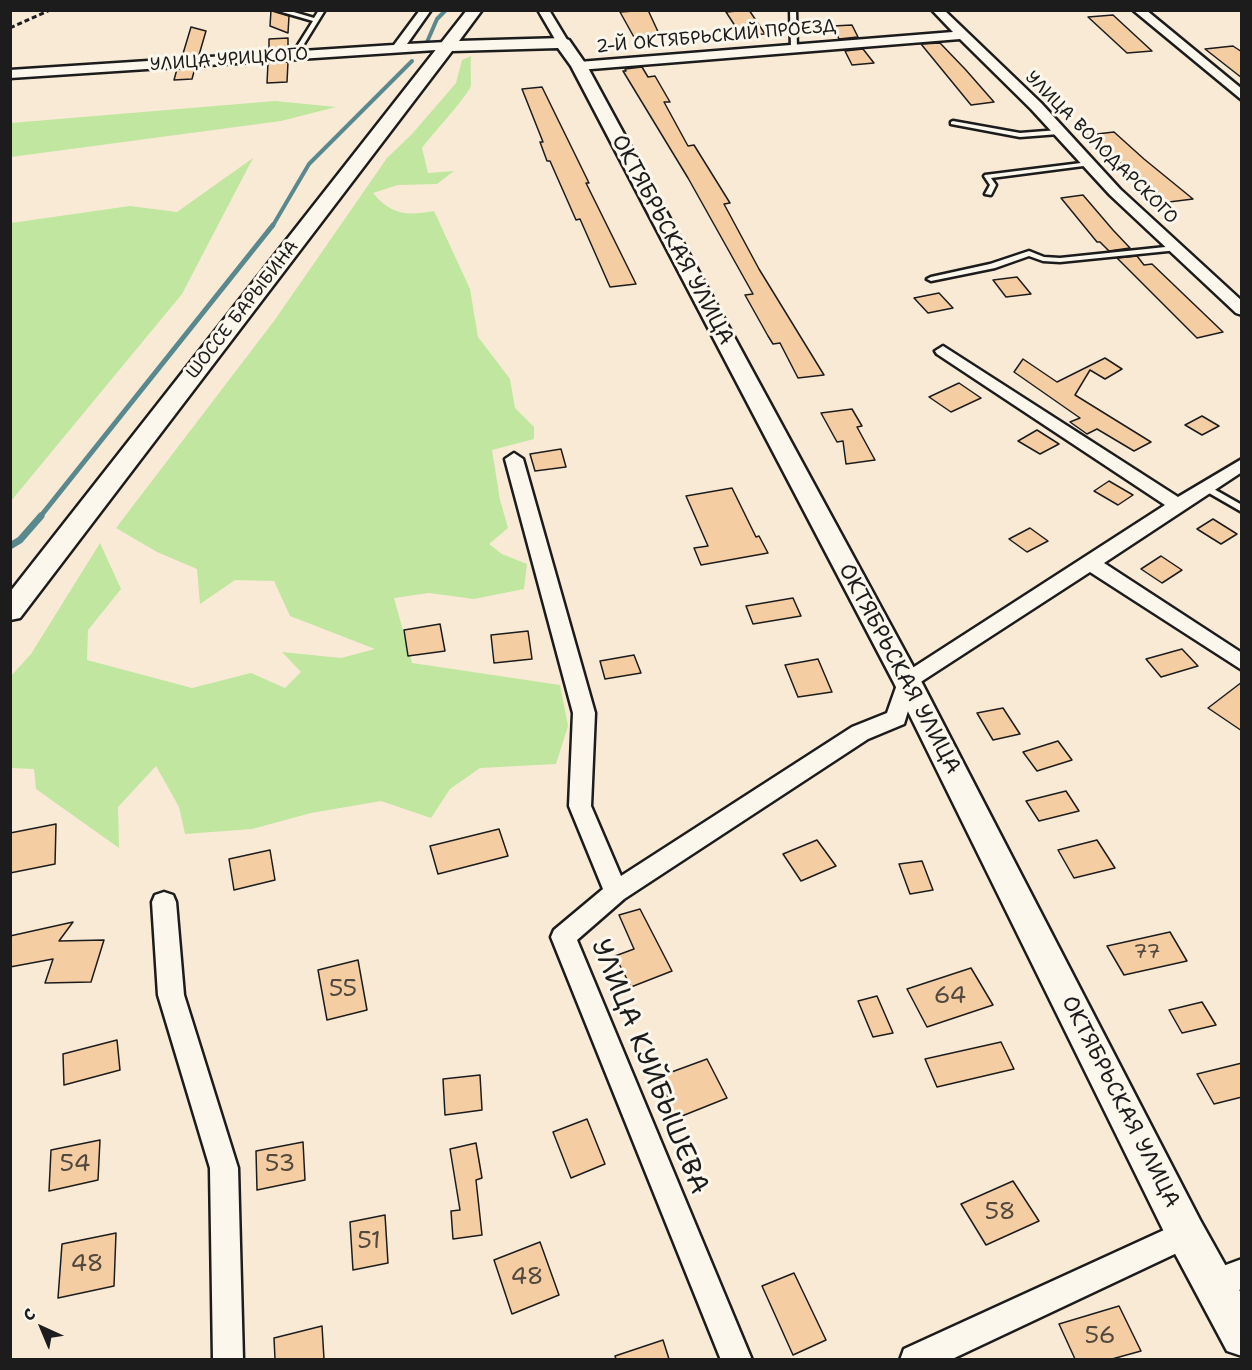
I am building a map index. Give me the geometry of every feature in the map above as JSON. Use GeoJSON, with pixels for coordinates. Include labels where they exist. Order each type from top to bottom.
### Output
{"type":"FeatureCollection","features":[{"type":"Feature","properties":{"kind":"street"},"geometry":{"type":"LineString","coordinates":[[397,49],[426,10]]}},
{"type":"Feature","properties":{"kind":"street","name":"ШОССЕ БАРЫБИНА"},"geometry":{"type":"LineString","coordinates":[[10,610],[475,10]]}},
{"type":"Feature","properties":{"kind":"street","name":"ОКТЯБРЬСКАЯ УЛИЦА"},"geometry":{"type":"LineString","coordinates":[[543,10],[579,66],[907,681],[1186,1234],[1242,1336]]}},
{"type":"Feature","properties":{"kind":"street","name":"УЛИЦА ВОЛОДАРСКОГО"},"geometry":{"type":"LineString","coordinates":[[937,10],[1059,132],[1115,192],[1242,310]]}},
{"type":"Feature","properties":{"kind":"street"},"geometry":{"type":"LineString","coordinates":[[1138,10],[1242,96]]}},
{"type":"Feature","properties":{"kind":"street","name":"2-Й ОКТЯБРЬСКИЙ ПРОЕЗД"},"geometry":{"type":"LineString","coordinates":[[579,66],[963,35]]}},
{"type":"Feature","properties":{"kind":"street"},"geometry":{"type":"LineString","coordinates":[[447,46],[563,43]]}},
{"type":"Feature","properties":{"kind":"street","name":"УЛИЦА УРИЦКОГО"},"geometry":{"type":"LineString","coordinates":[[10,74],[447,46]]}},
{"type":"Feature","properties":{"kind":"street"},"geometry":{"type":"LineString","coordinates":[[943,351],[1176,504]]}},
{"type":"Feature","properties":{"kind":"street"},"geometry":{"type":"LineString","coordinates":[[514,459],[584,712],[580,806],[616,892]]}},
{"type":"Feature","properties":{"kind":"street"},"geometry":{"type":"LineString","coordinates":[[907,681],[1176,504],[1242,464]]}},
{"type":"Feature","properties":{"kind":"street"},"geometry":{"type":"LineString","coordinates":[[1089,562],[1242,663]]}},
{"type":"Feature","properties":{"kind":"street","name":"УЛИЦА КУЙБЫШЕВА"},"geometry":{"type":"LineString","coordinates":[[737,1359],[562,937],[616,892],[860,733],[896,718],[907,681]]}},
{"type":"Feature","properties":{"kind":"street"},"geometry":{"type":"LineString","coordinates":[[164,902],[171,995],[224,1168],[228,1359]]}},
{"type":"Feature","properties":{"kind":"street"},"geometry":{"type":"LineString","coordinates":[[915,1359],[1186,1234]]}},
{"type":"Feature","properties":{"kind":"street"},"geometry":{"type":"LineString","coordinates":[[1214,1283],[1242,1274]]}},
{"type":"Feature","properties":{"kind":"lane"},"geometry":{"type":"LineString","coordinates":[[278,10],[316,20]]}},
{"type":"Feature","properties":{"kind":"lane"},"geometry":{"type":"LineString","coordinates":[[294,56],[322,10]]}},
{"type":"Feature","properties":{"kind":"lane"},"geometry":{"type":"LineString","coordinates":[[793,10],[794,49]]}},
{"type":"Feature","properties":{"kind":"lane"},"geometry":{"type":"LineString","coordinates":[[953,123],[1020,135],[1059,132]]}},
{"type":"Feature","properties":{"kind":"lane"},"geometry":{"type":"LineString","coordinates":[[989,194],[993,185],[987,176],[1089,164]]}},
{"type":"Feature","properties":{"kind":"lane"},"geometry":{"type":"LineString","coordinates":[[930,279],[992,266],[1029,253],[1042,259],[1060,260],[1175,248]]}},
{"type":"Feature","properties":{"kind":"lane"},"geometry":{"type":"LineString","coordinates":[[1205,486],[1242,509]]}},
{"type":"Feature","properties":{"kind":"green space"},"geometry":{"type":"Polygon","coordinates":[[[471,56],[469,90],[422,148],[428,173],[454,171],[437,184],[398,185],[373,193],[393,210],[408,213],[434,211],[470,289],[478,337],[510,379],[515,408],[534,427],[534,439],[492,450],[500,500],[508,528],[489,544],[502,554],[527,564],[524,589],[474,599],[429,593],[394,598],[412,663],[560,685],[568,726],[556,764],[480,768],[450,789],[431,818],[381,801],[311,813],[252,829],[185,834],[179,807],[156,766],[118,807],[119,848],[36,789],[34,769],[11,768],[10,677],[31,654],[100,543],[121,589],[88,630],[87,660],[192,688],[251,673],[285,688],[301,672],[282,652],[341,658],[375,649],[290,616],[274,581],[235,580],[200,604],[197,569],[157,552],[116,528],[274,321],[387,158],[412,134],[456,83],[462,60],[471,56]]]}},
{"type":"Feature","properties":{"kind":"green space"},"geometry":{"type":"Polygon","coordinates":[[[275,101],[336,107],[281,121],[11,157],[11,123],[275,101]]]}},
{"type":"Feature","properties":{"kind":"green space"},"geometry":{"type":"Polygon","coordinates":[[[253,158],[182,294],[11,501],[11,223],[130,206],[177,212],[253,158]]]}},
{"type":"Feature","properties":{"kind":"building"},"geometry":{"type":"Polygon","coordinates":[[[271,10],[289,16],[288,33],[270,26],[271,10]]]}},
{"type":"Feature","properties":{"kind":"building"},"geometry":{"type":"Polygon","coordinates":[[[648,10],[660,36],[635,39],[620,12],[648,10]]]}},
{"type":"Feature","properties":{"kind":"building"},"geometry":{"type":"Polygon","coordinates":[[[749,10],[765,34],[741,35],[726,12],[749,10]]]}},
{"type":"Feature","properties":{"kind":"building"},"geometry":{"type":"Polygon","coordinates":[[[1113,15],[1152,51],[1127,53],[1088,17],[1113,15]]]}},
{"type":"Feature","properties":{"kind":"building"},"geometry":{"type":"Polygon","coordinates":[[[852,25],[858,37],[839,39],[833,26],[852,25]]]}},
{"type":"Feature","properties":{"kind":"building"},"geometry":{"type":"Polygon","coordinates":[[[191,27],[206,31],[199,55],[182,57],[191,27]]]}},
{"type":"Feature","properties":{"kind":"building"},"geometry":{"type":"Polygon","coordinates":[[[288,38],[288,50],[269,51],[269,39],[288,38]]]}},
{"type":"Feature","properties":{"kind":"building"},"geometry":{"type":"Polygon","coordinates":[[[940,43],[994,102],[971,105],[921,44],[940,43]]]}},
{"type":"Feature","properties":{"kind":"building"},"geometry":{"type":"Polygon","coordinates":[[[1233,46],[1242,52],[1242,78],[1205,49],[1233,46]]]}},
{"type":"Feature","properties":{"kind":"building"},"geometry":{"type":"Polygon","coordinates":[[[863,49],[874,63],[852,65],[845,51],[863,49]]]}},
{"type":"Feature","properties":{"kind":"building"},"geometry":{"type":"Polygon","coordinates":[[[288,62],[287,82],[267,83],[268,63],[288,62]]]}},
{"type":"Feature","properties":{"kind":"building"},"geometry":{"type":"Polygon","coordinates":[[[642,67],[648,77],[655,76],[670,102],[664,102],[688,146],[694,145],[730,203],[724,204],[759,269],[824,375],[798,378],[780,343],[773,344],[768,336],[745,295],[753,294],[688,178],[623,71],[642,67]]]}},
{"type":"Feature","properties":{"kind":"building"},"geometry":{"type":"Polygon","coordinates":[[[195,68],[192,79],[174,80],[177,69],[195,68]]]}},
{"type":"Feature","properties":{"kind":"building"},"geometry":{"type":"Polygon","coordinates":[[[542,87],[636,284],[610,287],[580,219],[576,220],[550,161],[547,161],[540,142],[543,142],[522,89],[542,87]]]}},
{"type":"Feature","properties":{"kind":"building"},"geometry":{"type":"Polygon","coordinates":[[[1114,132],[1193,199],[1161,203],[1129,170],[1088,135],[1114,132]]]}},
{"type":"Feature","properties":{"kind":"building"},"geometry":{"type":"Polygon","coordinates":[[[1083,195],[1130,248],[1109,251],[1097,242],[1061,198],[1083,195]]]}},
{"type":"Feature","properties":{"kind":"building"},"geometry":{"type":"Polygon","coordinates":[[[1137,256],[1144,265],[1152,264],[1223,332],[1197,338],[1117,258],[1137,256]]]}},
{"type":"Feature","properties":{"kind":"building"},"geometry":{"type":"Polygon","coordinates":[[[1017,277],[1031,294],[1006,297],[993,280],[1017,277]]]}},
{"type":"Feature","properties":{"kind":"building"},"geometry":{"type":"Polygon","coordinates":[[[939,293],[953,308],[928,313],[914,298],[939,293]]]}},
{"type":"Feature","properties":{"kind":"building"},"geometry":{"type":"Polygon","coordinates":[[[1105,358],[1122,369],[1105,379],[1090,370],[1075,395],[1151,442],[1134,451],[1097,429],[1087,434],[1070,422],[1080,418],[1014,372],[1023,359],[1057,382],[1105,358]]]}},
{"type":"Feature","properties":{"kind":"building"},"geometry":{"type":"Polygon","coordinates":[[[959,383],[981,398],[951,412],[929,397],[959,383]]]}},
{"type":"Feature","properties":{"kind":"building"},"geometry":{"type":"Polygon","coordinates":[[[852,409],[862,426],[857,427],[875,460],[846,464],[843,441],[837,442],[821,413],[852,409]]]}},
{"type":"Feature","properties":{"kind":"building"},"geometry":{"type":"Polygon","coordinates":[[[1202,416],[1219,426],[1202,435],[1185,425],[1202,416]]]}},
{"type":"Feature","properties":{"kind":"building"},"geometry":{"type":"Polygon","coordinates":[[[1037,430],[1059,444],[1040,454],[1018,441],[1037,430]]]}},
{"type":"Feature","properties":{"kind":"building"},"geometry":{"type":"Polygon","coordinates":[[[561,449],[566,467],[535,471],[530,454],[561,449]]]}},
{"type":"Feature","properties":{"kind":"building"},"geometry":{"type":"Polygon","coordinates":[[[1109,481],[1133,495],[1118,505],[1094,491],[1109,481]]]}},
{"type":"Feature","properties":{"kind":"building"},"geometry":{"type":"Polygon","coordinates":[[[732,488],[756,537],[759,536],[768,553],[701,565],[694,548],[708,546],[686,496],[732,488]]]}},
{"type":"Feature","properties":{"kind":"building"},"geometry":{"type":"Polygon","coordinates":[[[1213,519],[1237,534],[1221,544],[1197,529],[1213,519]]]}},
{"type":"Feature","properties":{"kind":"building"},"geometry":{"type":"Polygon","coordinates":[[[1030,528],[1048,541],[1027,552],[1009,539],[1030,528]]]}},
{"type":"Feature","properties":{"kind":"building"},"geometry":{"type":"Polygon","coordinates":[[[1161,556],[1182,570],[1162,583],[1141,569],[1161,556]]]}},
{"type":"Feature","properties":{"kind":"building"},"geometry":{"type":"Polygon","coordinates":[[[793,598],[801,616],[753,624],[746,606],[793,598]]]}},
{"type":"Feature","properties":{"kind":"building"},"geometry":{"type":"Polygon","coordinates":[[[440,624],[445,651],[408,656],[404,630],[440,624]]]}},
{"type":"Feature","properties":{"kind":"building"},"geometry":{"type":"Polygon","coordinates":[[[528,631],[532,659],[494,663],[491,635],[528,631]]]}},
{"type":"Feature","properties":{"kind":"building"},"geometry":{"type":"Polygon","coordinates":[[[1182,649],[1198,666],[1161,677],[1146,659],[1182,649]]]}},
{"type":"Feature","properties":{"kind":"building"},"geometry":{"type":"Polygon","coordinates":[[[634,655],[641,673],[605,679],[600,661],[634,655]]]}},
{"type":"Feature","properties":{"kind":"building"},"geometry":{"type":"Polygon","coordinates":[[[818,659],[832,692],[798,697],[785,665],[818,659]]]}},
{"type":"Feature","properties":{"kind":"building"},"geometry":{"type":"Polygon","coordinates":[[[1242,682],[1242,731],[1208,708],[1242,682]]]}},
{"type":"Feature","properties":{"kind":"building"},"geometry":{"type":"Polygon","coordinates":[[[1003,708],[1020,734],[993,740],[977,713],[1003,708]]]}},
{"type":"Feature","properties":{"kind":"building"},"geometry":{"type":"Polygon","coordinates":[[[1058,741],[1072,760],[1037,771],[1023,752],[1058,741]]]}},
{"type":"Feature","properties":{"kind":"building"},"geometry":{"type":"Polygon","coordinates":[[[1066,791],[1079,811],[1039,821],[1026,801],[1066,791]]]}},
{"type":"Feature","properties":{"kind":"building"},"geometry":{"type":"Polygon","coordinates":[[[56,824],[55,864],[10,873],[10,833],[56,824]]]}},
{"type":"Feature","properties":{"kind":"building"},"geometry":{"type":"Polygon","coordinates":[[[499,829],[508,856],[438,874],[430,846],[499,829]]]}},
{"type":"Feature","properties":{"kind":"building"},"geometry":{"type":"Polygon","coordinates":[[[817,840],[836,866],[801,881],[783,854],[817,840]]]}},
{"type":"Feature","properties":{"kind":"building"},"geometry":{"type":"Polygon","coordinates":[[[1097,840],[1115,868],[1074,878],[1058,850],[1097,840]]]}},
{"type":"Feature","properties":{"kind":"building"},"geometry":{"type":"Polygon","coordinates":[[[270,850],[275,880],[234,890],[229,859],[270,850]]]}},
{"type":"Feature","properties":{"kind":"building"},"geometry":{"type":"Polygon","coordinates":[[[922,861],[933,890],[910,894],[899,864],[922,861]]]}},
{"type":"Feature","properties":{"kind":"building"},"geometry":{"type":"Polygon","coordinates":[[[640,909],[672,971],[631,987],[615,956],[634,949],[619,915],[640,909]]]}},
{"type":"Feature","properties":{"kind":"building"},"geometry":{"type":"Polygon","coordinates":[[[73,922],[59,941],[104,940],[91,982],[45,983],[53,959],[10,967],[10,936],[73,922]]]}},
{"type":"Feature","properties":{"kind":"building"},"geometry":{"type":"Polygon","coordinates":[[[1170,932],[1187,961],[1124,975],[1107,946],[1170,932]]]}},
{"type":"Feature","properties":{"kind":"building"},"geometry":{"type":"Polygon","coordinates":[[[358,960],[367,1010],[327,1020],[318,970],[358,960]]]}},
{"type":"Feature","properties":{"kind":"building"},"geometry":{"type":"Polygon","coordinates":[[[971,968],[993,1005],[927,1027],[907,989],[971,968]]]}},
{"type":"Feature","properties":{"kind":"building"},"geometry":{"type":"Polygon","coordinates":[[[877,996],[893,1033],[873,1037],[858,1001],[877,996]]]}},
{"type":"Feature","properties":{"kind":"building"},"geometry":{"type":"Polygon","coordinates":[[[1202,1002],[1216,1025],[1182,1033],[1169,1010],[1202,1002]]]}},
{"type":"Feature","properties":{"kind":"building"},"geometry":{"type":"Polygon","coordinates":[[[117,1040],[120,1070],[64,1085],[63,1054],[117,1040]]]}},
{"type":"Feature","properties":{"kind":"building"},"geometry":{"type":"Polygon","coordinates":[[[1001,1042],[1014,1069],[937,1087],[925,1059],[1001,1042]]]}},
{"type":"Feature","properties":{"kind":"building"},"geometry":{"type":"Polygon","coordinates":[[[707,1059],[727,1098],[677,1118],[658,1077],[707,1059]]]}},
{"type":"Feature","properties":{"kind":"building"},"geometry":{"type":"Polygon","coordinates":[[[1242,1063],[1242,1097],[1214,1104],[1197,1074],[1242,1063]]]}},
{"type":"Feature","properties":{"kind":"building"},"geometry":{"type":"Polygon","coordinates":[[[480,1075],[482,1110],[445,1115],[443,1079],[480,1075]]]}},
{"type":"Feature","properties":{"kind":"building"},"geometry":{"type":"Polygon","coordinates":[[[587,1119],[605,1164],[571,1178],[553,1132],[587,1119]]]}},
{"type":"Feature","properties":{"kind":"building"},"geometry":{"type":"Polygon","coordinates":[[[100,1140],[98,1180],[49,1191],[51,1150],[100,1140]]]}},
{"type":"Feature","properties":{"kind":"building"},"geometry":{"type":"Polygon","coordinates":[[[303,1142],[305,1180],[257,1190],[256,1151],[303,1142]]]}},
{"type":"Feature","properties":{"kind":"building"},"geometry":{"type":"Polygon","coordinates":[[[476,1143],[482,1178],[476,1180],[482,1235],[453,1239],[451,1211],[460,1210],[450,1149],[476,1143]]]}},
{"type":"Feature","properties":{"kind":"building"},"geometry":{"type":"Polygon","coordinates":[[[1013,1181],[1039,1221],[986,1245],[961,1204],[1013,1181]]]}},
{"type":"Feature","properties":{"kind":"building"},"geometry":{"type":"Polygon","coordinates":[[[385,1215],[388,1263],[353,1270],[350,1222],[385,1215]]]}},
{"type":"Feature","properties":{"kind":"building"},"geometry":{"type":"Polygon","coordinates":[[[116,1233],[114,1286],[58,1298],[62,1244],[116,1233]]]}},
{"type":"Feature","properties":{"kind":"building"},"geometry":{"type":"Polygon","coordinates":[[[540,1242],[559,1295],[512,1314],[494,1260],[540,1242]]]}},
{"type":"Feature","properties":{"kind":"building"},"geometry":{"type":"Polygon","coordinates":[[[794,1273],[826,1340],[793,1355],[762,1286],[794,1273]]]}},
{"type":"Feature","properties":{"kind":"building"},"geometry":{"type":"Polygon","coordinates":[[[1119,1306],[1141,1351],[1112,1359],[1075,1359],[1059,1324],[1119,1306]]]}},
{"type":"Feature","properties":{"kind":"building"},"geometry":{"type":"Polygon","coordinates":[[[322,1326],[324,1359],[275,1359],[274,1338],[322,1326]]]}},
{"type":"Feature","properties":{"kind":"building"},"geometry":{"type":"Polygon","coordinates":[[[663,1340],[669,1359],[616,1359],[615,1356],[663,1340]]]}},
{"type":"Feature","properties":{"kind":"waterway"},"geometry":{"type":"LineString","coordinates":[[427,42],[437,19],[446,10]]}},
{"type":"Feature","properties":{"kind":"waterway"},"geometry":{"type":"LineString","coordinates":[[272,227],[309,164],[412,61]]}},
{"type":"Feature","properties":{"kind":"waterway"},"geometry":{"type":"LineString","coordinates":[[40,517],[273,225]]}},
{"type":"Feature","properties":{"kind":"waterway"},"geometry":{"type":"LineString","coordinates":[[10,546],[20,540],[41,516]]}},
{"type":"Feature","properties":{"kind":"railway"},"geometry":{"type":"LineString","coordinates":[[10,28],[50,10]]}}]}
